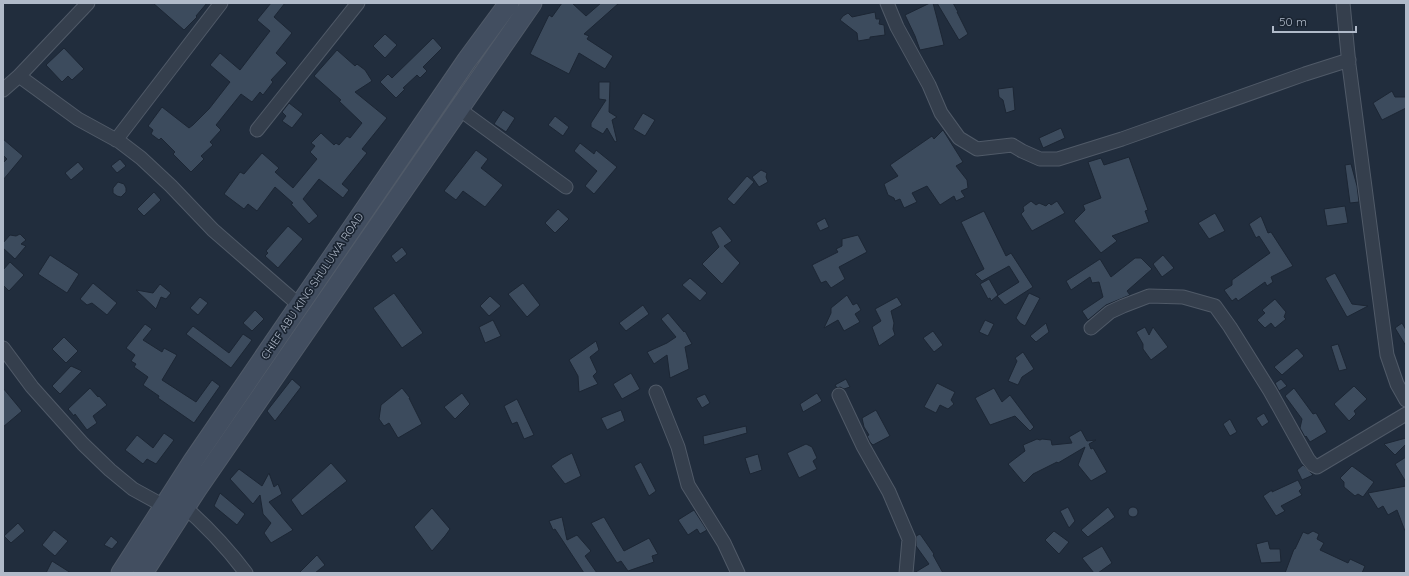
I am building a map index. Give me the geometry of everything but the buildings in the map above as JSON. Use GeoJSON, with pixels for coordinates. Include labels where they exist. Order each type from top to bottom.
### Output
{"type":"FeatureCollection","features":[{"type":"Feature","properties":{"kind":"street"},"geometry":{"type":"LineString","coordinates":[[3,90],[19,76],[88,3]]}},
{"type":"Feature","properties":{"kind":"street"},"geometry":{"type":"LineString","coordinates":[[116,140],[221,3]]}},
{"type":"Feature","properties":{"kind":"street"},"geometry":{"type":"LineString","coordinates":[[257,130],[358,3]]}},
{"type":"Feature","properties":{"kind":"street","name":"CHIEF ABU KING SHULUWA ROAD"},"geometry":{"type":"LineString","coordinates":[[121,573],[167,501],[299,305],[467,60],[509,3]]}},
{"type":"Feature","properties":{"kind":"street"},"geometry":{"type":"LineString","coordinates":[[143,573],[185,507],[532,3]]}},
{"type":"Feature","properties":{"kind":"street"},"geometry":{"type":"LineString","coordinates":[[887,3],[897,27],[929,85],[941,113],[959,138],[977,149],[1012,145],[1040,159],[1058,159],[1115,141],[1349,60]]}},
{"type":"Feature","properties":{"kind":"street"},"geometry":{"type":"LineString","coordinates":[[1343,3],[1387,355],[1397,384],[1406,400]]}},
{"type":"Feature","properties":{"kind":"street"},"geometry":{"type":"LineString","coordinates":[[467,60],[484,73]]}},
{"type":"Feature","properties":{"kind":"street"},"geometry":{"type":"LineString","coordinates":[[19,76],[78,119],[116,140],[141,158],[171,186],[213,230],[299,305]]}},
{"type":"Feature","properties":{"kind":"street"},"geometry":{"type":"LineString","coordinates":[[459,109],[566,186]]}},
{"type":"Feature","properties":{"kind":"street"},"geometry":{"type":"LineString","coordinates":[[1091,328],[1110,312],[1149,296],[1183,297],[1215,306],[1230,327],[1270,392],[1308,459],[1317,467],[1406,414]]}},
{"type":"Feature","properties":{"kind":"street"},"geometry":{"type":"LineString","coordinates":[[3,348],[32,387],[83,444],[110,470],[133,489],[185,507],[219,539],[246,573]]}},
{"type":"Feature","properties":{"kind":"street"},"geometry":{"type":"LineString","coordinates":[[656,392],[678,447],[688,485],[721,537],[738,573]]}},
{"type":"Feature","properties":{"kind":"street"},"geometry":{"type":"LineString","coordinates":[[839,395],[863,446],[890,492],[909,539],[906,573]]}}]}
